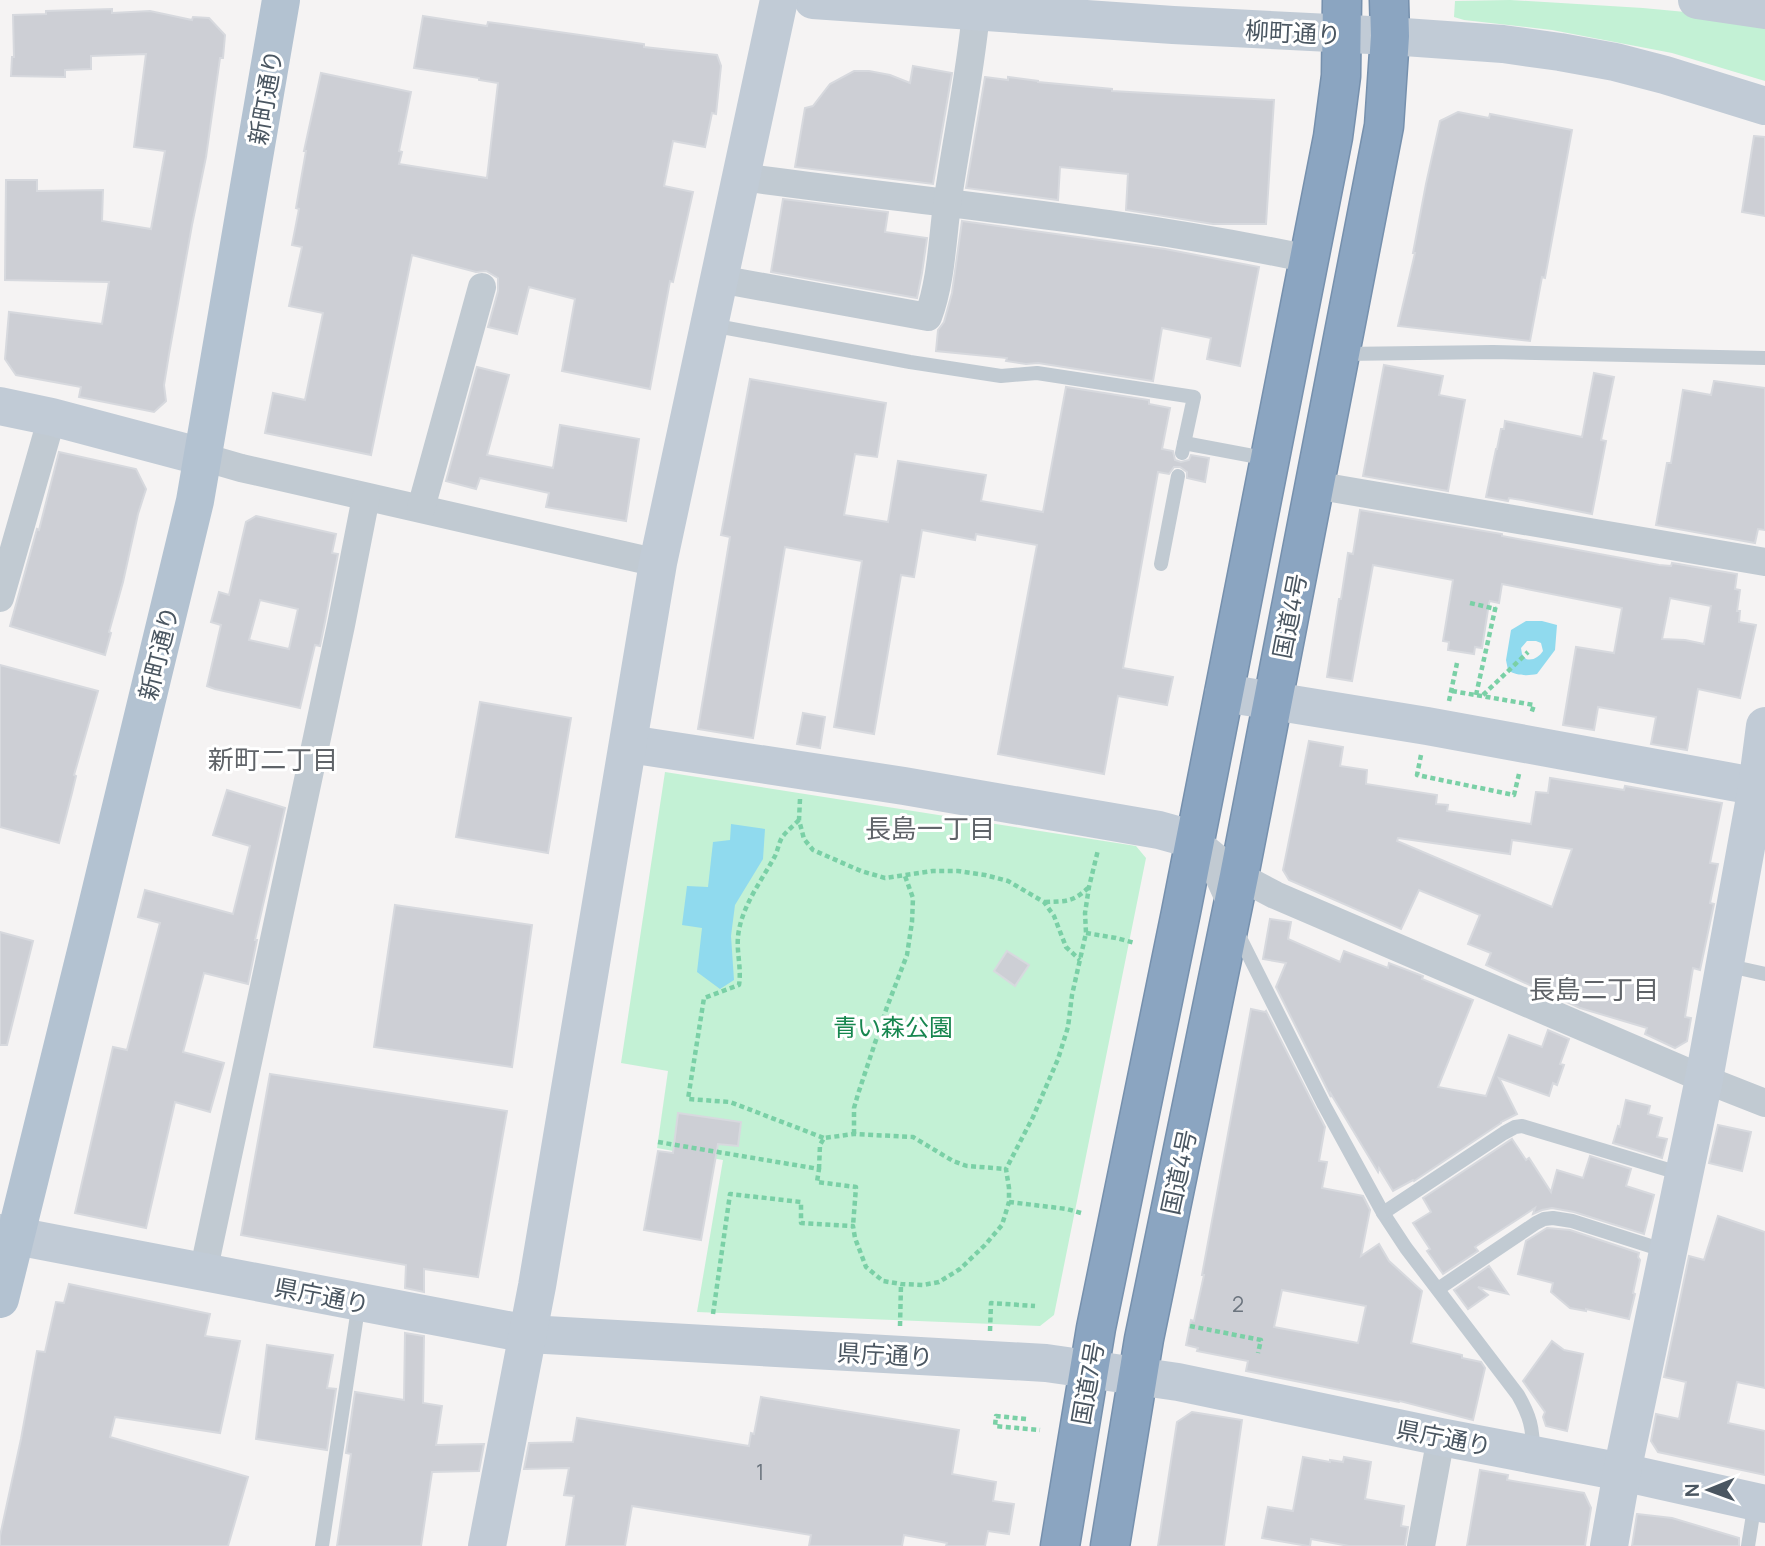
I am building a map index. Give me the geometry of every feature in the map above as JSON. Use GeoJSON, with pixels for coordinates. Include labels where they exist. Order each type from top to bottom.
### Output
{"type":"FeatureCollection","features":[{"type":"Feature","properties":{"kind":"highway","name":"国道4号"},"geometry":{"type":"LineString","coordinates":[[1118,1220],[1333,137],[1341,76],[1342,17]]}},
{"type":"Feature","properties":{"kind":"highway","name":"国道4号"},"geometry":{"type":"LineString","coordinates":[[1166,1228],[1239,876],[1384,126],[1390,18]]}},
{"type":"Feature","properties":{"kind":"highway","name":"国道7号"},"geometry":{"type":"LineString","coordinates":[[1060,1546],[1118,1220]]}},
{"type":"Feature","properties":{"kind":"highway","name":"国道7号"},"geometry":{"type":"LineString","coordinates":[[1110,1546],[1166,1228]]}},
{"type":"Feature","properties":{"kind":"main road","name":"新町通り"},"geometry":{"type":"LineString","coordinates":[[0,1299],[7,1235],[107,867],[195,501],[281,0]]}},
{"type":"Feature","properties":{"kind":"street"},"geometry":{"type":"LineString","coordinates":[[487,1546],[528,1334],[658,563],[779,0]]}},
{"type":"Feature","properties":{"kind":"street","name":"柳町通り"},"geometry":{"type":"LineString","coordinates":[[813,0],[976,12],[1390,18],[1503,44],[1582,56],[1647,70],[1765,106]]}},
{"type":"Feature","properties":{"kind":"street"},"geometry":{"type":"LineString","coordinates":[[1697,0],[1765,9]]}},
{"type":"Feature","properties":{"kind":"street"},"geometry":{"type":"LineString","coordinates":[[719,279],[928,317],[935,296],[976,12]]}},
{"type":"Feature","properties":{"kind":"street"},"geometry":{"type":"LineString","coordinates":[[741,177],[1108,223],[1207,238],[1309,259]]}},
{"type":"Feature","properties":{"kind":"street"},"geometry":{"type":"LineString","coordinates":[[421,508],[482,287]]}},
{"type":"Feature","properties":{"kind":"street"},"geometry":{"type":"LineString","coordinates":[[0,406],[241,468],[658,563]]}},
{"type":"Feature","properties":{"kind":"street"},"geometry":{"type":"LineString","coordinates":[[0,598],[52,418]]}},
{"type":"Feature","properties":{"kind":"street"},"geometry":{"type":"LineString","coordinates":[[1314,485],[1765,562]]}},
{"type":"Feature","properties":{"kind":"street"},"geometry":{"type":"LineString","coordinates":[[203,1273],[366,497]]}},
{"type":"Feature","properties":{"kind":"street"},"geometry":{"type":"LineString","coordinates":[[1224,693],[1427,726],[1761,787]]}},
{"type":"Feature","properties":{"kind":"street"},"geometry":{"type":"LineString","coordinates":[[1609,1546],[1761,787],[1765,726]]}},
{"type":"Feature","properties":{"kind":"street"},"geometry":{"type":"LineString","coordinates":[[629,744],[904,786],[1146,827],[1195,839],[1239,876],[1275,895],[1765,1103]]}},
{"type":"Feature","properties":{"kind":"street","name":"県庁通り"},"geometry":{"type":"LineString","coordinates":[[7,1235],[528,1334],[1046,1363],[1138,1376],[1622,1472],[1760,1503]]}},
{"type":"Feature","properties":{"kind":"street"},"geometry":{"type":"LineString","coordinates":[[1421,1546],[1441,1437]]}},
{"type":"Feature","properties":{"kind":"lane"},"geometry":{"type":"LineString","coordinates":[[710,325],[1000,376],[1037,373],[1194,397],[1183,448],[1270,459]]}},
{"type":"Feature","properties":{"kind":"lane"},"geometry":{"type":"LineString","coordinates":[[1339,354],[1493,352],[1765,358]]}},
{"type":"Feature","properties":{"kind":"lane"},"geometry":{"type":"LineString","coordinates":[[1161,564],[1178,476]]}},
{"type":"Feature","properties":{"kind":"lane"},"geometry":{"type":"LineString","coordinates":[[1195,839],[1230,919],[1324,1105],[1383,1213],[1527,1410],[1531,1423],[1533,1455]]}},
{"type":"Feature","properties":{"kind":"lane"},"geometry":{"type":"LineString","coordinates":[[1724,965],[1765,974]]}},
{"type":"Feature","properties":{"kind":"lane"},"geometry":{"type":"LineString","coordinates":[[1383,1213],[1504,1133],[1522,1126],[1683,1174]]}},
{"type":"Feature","properties":{"kind":"lane"},"geometry":{"type":"LineString","coordinates":[[1438,1289],[1544,1219],[1572,1221],[1667,1251]]}},
{"type":"Feature","properties":{"kind":"lane"},"geometry":{"type":"LineString","coordinates":[[322,1546],[359,1302]]}},
{"type":"Feature","properties":{"kind":"lane"},"geometry":{"type":"LineString","coordinates":[[1748,1546],[1760,1503]]}},
{"type":"Feature","properties":{"kind":"path"},"geometry":{"type":"LineString","coordinates":[[1470,603],[1496,607],[1476,695]]}},
{"type":"Feature","properties":{"kind":"path"},"geometry":{"type":"LineString","coordinates":[[1483,696],[1526,654]]}},
{"type":"Feature","properties":{"kind":"path"},"geometry":{"type":"LineString","coordinates":[[1452,691],[1534,705]]}},
{"type":"Feature","properties":{"kind":"path"},"geometry":{"type":"LineString","coordinates":[[1427,726],[1417,775],[1514,795],[1525,744]]}},
{"type":"Feature","properties":{"kind":"path"},"geometry":{"type":"LineString","coordinates":[[800,796],[799,820],[804,838],[813,850],[861,871],[885,877],[958,871],[985,874],[1008,881],[1044,902],[1054,916],[1066,947],[1080,960]]}},
{"type":"Feature","properties":{"kind":"path"},"geometry":{"type":"LineString","coordinates":[[799,820],[782,838],[743,914],[738,931],[737,957],[741,973],[739,985],[704,998],[688,1100],[730,1102],[824,1138],[854,1135],[913,1137],[953,1161],[967,1166],[1006,1169]]}},
{"type":"Feature","properties":{"kind":"path"},"geometry":{"type":"LineString","coordinates":[[824,1138],[820,1145],[817,1182],[856,1187],[853,1226],[855,1238],[866,1267],[883,1281],[923,1285],[939,1282],[960,1269],[985,1245],[1002,1225],[1009,1202],[1006,1169],[1033,1117],[1058,1059],[1068,1027],[1086,933],[1089,887],[1099,848]]}},
{"type":"Feature","properties":{"kind":"path"},"geometry":{"type":"LineString","coordinates":[[854,1135],[858,1094],[907,955],[913,898],[905,876]]}},
{"type":"Feature","properties":{"kind":"path"},"geometry":{"type":"LineString","coordinates":[[1044,902],[1069,901],[1077,898],[1089,887]]}},
{"type":"Feature","properties":{"kind":"path"},"geometry":{"type":"LineString","coordinates":[[1086,933],[1136,943]]}},
{"type":"Feature","properties":{"kind":"path"},"geometry":{"type":"LineString","coordinates":[[658,1142],[819,1169]]}},
{"type":"Feature","properties":{"kind":"path"},"geometry":{"type":"LineString","coordinates":[[712,1318],[730,1194],[801,1202],[801,1223],[853,1226]]}},
{"type":"Feature","properties":{"kind":"path"},"geometry":{"type":"LineString","coordinates":[[1009,1202],[1081,1213]]}},
{"type":"Feature","properties":{"kind":"path"},"geometry":{"type":"LineString","coordinates":[[900,1330],[901,1284]]}},
{"type":"Feature","properties":{"kind":"path"},"geometry":{"type":"LineString","coordinates":[[990,1335],[991,1303],[1035,1306]]}},
{"type":"Feature","properties":{"kind":"path"},"geometry":{"type":"LineString","coordinates":[[1190,1326],[1261,1340],[1258,1353]]}},
{"type":"Feature","properties":{"kind":"path"},"geometry":{"type":"LineString","coordinates":[[1026,1419],[996,1416],[995,1426],[1040,1430]]}},
{"type":"Feature","properties":{"kind":"green space"},"geometry":{"type":"Polygon","coordinates":[[[1510,0],[1643,8],[1765,24],[1765,81],[1672,53],[1552,30],[1454,17],[1455,1],[1510,0]]]}},
{"type":"Feature","properties":{"kind":"green space","name":"青い森公園"},"geometry":{"type":"Polygon","coordinates":[[[665,772],[1136,846],[1146,858],[1054,1315],[1040,1326],[697,1312],[723,1160],[657,1148],[668,1071],[621,1063],[665,772]]]}},
{"type":"Feature","properties":{"kind":"water"},"geometry":{"type":"Polygon","coordinates":[[[1526,621],[1557,625],[1555,650],[1537,674],[1522,675],[1508,670],[1506,660],[1511,630],[1526,621]],[[1527,641],[1521,648],[1526,659],[1536,658],[1543,651],[1541,643],[1527,641]]]}},
{"type":"Feature","properties":{"kind":"water"},"geometry":{"type":"Polygon","coordinates":[[[731,824],[765,829],[763,859],[735,905],[731,936],[734,980],[720,989],[697,972],[702,928],[682,925],[687,886],[708,887],[713,842],[730,840],[731,824]]]}},
{"type":"Feature","properties":{"kind":"building"},"geometry":{"type":"Polygon","coordinates":[[[112,9],[112,13],[150,11],[192,20],[193,17],[209,18],[225,35],[206,157],[164,385],[166,401],[154,412],[79,397],[81,387],[16,375],[5,359],[9,312],[102,324],[109,282],[5,280],[6,180],[37,180],[37,191],[103,190],[102,221],[151,229],[165,151],[134,147],[146,54],[91,56],[91,69],[65,70],[65,77],[11,76],[14,57],[13,15],[112,9]]]}},
{"type":"Feature","properties":{"kind":"building"},"geometry":{"type":"Polygon","coordinates":[[[423,16],[487,26],[488,22],[644,44],[644,47],[717,55],[721,66],[716,114],[712,113],[705,147],[673,141],[664,186],[693,192],[673,282],[670,281],[650,389],[562,371],[575,299],[529,287],[517,334],[488,327],[498,291],[498,278],[486,271],[476,272],[412,255],[371,455],[265,433],[273,393],[305,400],[323,313],[289,306],[302,247],[292,245],[299,209],[296,208],[304,151],[321,73],[411,92],[399,151],[402,152],[399,164],[487,178],[498,83],[414,68],[423,16]]]}},
{"type":"Feature","properties":{"kind":"building"},"geometry":{"type":"Polygon","coordinates":[[[913,66],[952,73],[933,184],[795,167],[805,108],[813,106],[830,84],[854,71],[890,75],[910,83],[913,66]]]}},
{"type":"Feature","properties":{"kind":"building"},"geometry":{"type":"Polygon","coordinates":[[[985,77],[1008,80],[1008,77],[1112,91],[1274,100],[1266,224],[1213,224],[1126,210],[1128,174],[1060,167],[1058,200],[966,188],[985,77]]]}},
{"type":"Feature","properties":{"kind":"building"},"geometry":{"type":"Polygon","coordinates":[[[1458,112],[1489,118],[1490,114],[1572,130],[1545,278],[1542,277],[1530,341],[1398,326],[1440,121],[1458,112]]]}},
{"type":"Feature","properties":{"kind":"building"},"geometry":{"type":"Polygon","coordinates":[[[1754,136],[1765,137],[1765,216],[1742,212],[1754,136]]]}},
{"type":"Feature","properties":{"kind":"building"},"geometry":{"type":"Polygon","coordinates":[[[783,199],[888,212],[885,232],[927,238],[917,298],[771,272],[783,199]]]}},
{"type":"Feature","properties":{"kind":"building"},"geometry":{"type":"Polygon","coordinates":[[[962,221],[1165,249],[1259,267],[1240,366],[1207,359],[1211,338],[1162,328],[1153,381],[1038,363],[1006,361],[1007,358],[936,351],[938,330],[944,322],[952,293],[962,221]]]}},
{"type":"Feature","properties":{"kind":"building"},"geometry":{"type":"Polygon","coordinates":[[[1384,365],[1443,376],[1439,395],[1465,400],[1448,491],[1363,476],[1384,365]]]}},
{"type":"Feature","properties":{"kind":"building"},"geometry":{"type":"Polygon","coordinates":[[[477,367],[509,375],[487,455],[553,468],[560,425],[639,439],[626,521],[546,507],[549,493],[480,478],[476,489],[446,481],[477,367]]]}},
{"type":"Feature","properties":{"kind":"building"},"geometry":{"type":"Polygon","coordinates":[[[1594,373],[1614,377],[1601,440],[1606,441],[1592,514],[1522,500],[1509,498],[1508,501],[1486,497],[1505,421],[1582,437],[1594,373]]]}},
{"type":"Feature","properties":{"kind":"building"},"geometry":{"type":"Polygon","coordinates":[[[750,379],[886,403],[877,457],[855,454],[844,515],[888,522],[898,461],[986,475],[981,501],[1043,512],[1066,387],[1149,400],[1149,404],[1170,408],[1162,449],[1173,451],[1175,460],[1181,462],[1189,460],[1191,455],[1209,458],[1205,482],[1187,478],[1187,472],[1180,467],[1174,467],[1169,474],[1158,472],[1123,668],[1173,677],[1167,705],[1118,696],[1104,774],[998,754],[1037,545],[976,534],[975,540],[922,530],[914,577],[901,575],[874,734],[834,727],[862,561],[785,547],[753,738],[698,729],[730,537],[721,535],[750,379]]]}},
{"type":"Feature","properties":{"kind":"building"},"geometry":{"type":"Polygon","coordinates":[[[1714,381],[1765,388],[1765,530],[1758,529],[1755,543],[1656,525],[1667,463],[1671,463],[1683,390],[1711,395],[1714,381]]]}},
{"type":"Feature","properties":{"kind":"building"},"geometry":{"type":"Polygon","coordinates":[[[59,452],[136,469],[146,489],[105,655],[10,626],[59,452]]]}},
{"type":"Feature","properties":{"kind":"building"},"geometry":{"type":"Polygon","coordinates":[[[1360,510],[1659,565],[1671,566],[1672,563],[1737,574],[1735,589],[1740,590],[1737,611],[1740,611],[1739,622],[1756,625],[1740,698],[1698,689],[1687,750],[1651,744],[1656,717],[1598,707],[1594,730],[1563,725],[1576,647],[1614,653],[1622,608],[1502,584],[1499,603],[1489,603],[1482,648],[1475,647],[1474,654],[1448,650],[1449,642],[1443,641],[1453,580],[1373,565],[1352,681],[1327,677],[1348,553],[1353,554],[1360,510]],[[1670,598],[1662,639],[1704,644],[1711,606],[1670,598]]]}},
{"type":"Feature","properties":{"kind":"building"},"geometry":{"type":"Polygon","coordinates":[[[256,516],[336,534],[332,553],[338,554],[325,622],[320,646],[315,645],[300,708],[207,686],[221,625],[211,622],[219,592],[229,595],[246,522],[256,516]],[[260,600],[249,640],[289,649],[298,609],[260,600]]]}},
{"type":"Feature","properties":{"kind":"building"},"geometry":{"type":"Polygon","coordinates":[[[0,665],[98,691],[74,775],[76,776],[59,843],[0,827],[0,665]]]}},
{"type":"Feature","properties":{"kind":"building"},"geometry":{"type":"Polygon","coordinates":[[[480,702],[571,718],[548,853],[456,837],[480,702]]]}},
{"type":"Feature","properties":{"kind":"building"},"geometry":{"type":"Polygon","coordinates":[[[803,713],[825,717],[820,748],[797,744],[803,713]]]}},
{"type":"Feature","properties":{"kind":"building"},"geometry":{"type":"Polygon","coordinates":[[[1309,741],[1343,747],[1340,766],[1367,770],[1366,784],[1437,795],[1436,804],[1448,805],[1447,811],[1531,824],[1536,792],[1548,793],[1550,778],[1624,790],[1625,786],[1722,803],[1710,863],[1718,864],[1710,903],[1714,904],[1700,970],[1693,968],[1685,1017],[1691,1018],[1687,1041],[1675,1048],[1645,1034],[1647,1028],[1580,1008],[1486,965],[1491,953],[1468,944],[1480,915],[1419,890],[1401,929],[1289,880],[1283,870],[1309,741]],[[1398,838],[1397,841],[1552,907],[1572,849],[1512,840],[1510,854],[1398,838]]]}},
{"type":"Feature","properties":{"kind":"building"},"geometry":{"type":"Polygon","coordinates":[[[227,790],[285,808],[255,940],[248,984],[204,973],[183,1052],[224,1063],[210,1112],[175,1102],[146,1228],[75,1213],[113,1047],[127,1050],[160,923],[138,917],[145,890],[233,914],[250,846],[213,835],[227,790]]]}},
{"type":"Feature","properties":{"kind":"building"},"geometry":{"type":"Polygon","coordinates":[[[395,905],[532,925],[512,1067],[374,1047],[395,905]]]}},
{"type":"Feature","properties":{"kind":"building"},"geometry":{"type":"Polygon","coordinates":[[[1270,919],[1291,922],[1288,939],[1340,962],[1344,951],[1388,968],[1389,963],[1473,1000],[1438,1087],[1486,1096],[1509,1035],[1542,1047],[1548,1030],[1569,1039],[1560,1064],[1564,1065],[1557,1085],[1553,1083],[1549,1096],[1499,1078],[1517,1114],[1414,1181],[1393,1191],[1379,1168],[1378,1172],[1331,1094],[1331,1097],[1276,987],[1286,963],[1263,959],[1270,919]]]}},
{"type":"Feature","properties":{"kind":"building"},"geometry":{"type":"Polygon","coordinates":[[[0,932],[33,941],[7,1045],[0,1045],[0,932]]]}},
{"type":"Feature","properties":{"kind":"building"},"geometry":{"type":"Polygon","coordinates":[[[1007,951],[1029,965],[1015,986],[994,971],[1007,951]]]}},
{"type":"Feature","properties":{"kind":"building"},"geometry":{"type":"Polygon","coordinates":[[[1251,1009],[1266,1011],[1325,1127],[1319,1161],[1327,1162],[1322,1188],[1363,1196],[1370,1210],[1361,1256],[1379,1244],[1389,1261],[1422,1291],[1411,1343],[1462,1355],[1462,1358],[1481,1362],[1485,1368],[1473,1420],[1400,1401],[1246,1371],[1248,1361],[1197,1351],[1198,1348],[1186,1345],[1191,1320],[1194,1321],[1251,1009]],[[1282,1290],[1274,1327],[1358,1343],[1366,1306],[1282,1290]]]}},
{"type":"Feature","properties":{"kind":"building"},"geometry":{"type":"Polygon","coordinates":[[[270,1074],[507,1111],[478,1277],[424,1269],[424,1292],[405,1288],[406,1265],[241,1235],[270,1074]]]}},
{"type":"Feature","properties":{"kind":"building"},"geometry":{"type":"Polygon","coordinates":[[[1626,1100],[1650,1106],[1648,1114],[1662,1118],[1657,1137],[1667,1139],[1662,1158],[1613,1143],[1626,1100]]]}},
{"type":"Feature","properties":{"kind":"building"},"geometry":{"type":"Polygon","coordinates":[[[678,1113],[741,1122],[738,1146],[718,1144],[701,1240],[644,1230],[658,1151],[673,1153],[678,1113]]]}},
{"type":"Feature","properties":{"kind":"building"},"geometry":{"type":"Polygon","coordinates":[[[1718,1125],[1751,1132],[1742,1171],[1709,1163],[1718,1125]]]}},
{"type":"Feature","properties":{"kind":"building"},"geometry":{"type":"Polygon","coordinates":[[[1512,1139],[1526,1160],[1529,1158],[1551,1192],[1557,1170],[1583,1178],[1590,1156],[1631,1169],[1626,1186],[1654,1195],[1644,1234],[1574,1212],[1552,1208],[1533,1214],[1535,1208],[1475,1247],[1478,1251],[1443,1274],[1427,1251],[1430,1249],[1413,1223],[1431,1212],[1423,1198],[1512,1139]]]}},
{"type":"Feature","properties":{"kind":"building"},"geometry":{"type":"Polygon","coordinates":[[[1718,1216],[1765,1232],[1765,1388],[1737,1382],[1728,1423],[1765,1431],[1765,1475],[1658,1452],[1651,1441],[1656,1414],[1679,1419],[1686,1382],[1664,1377],[1689,1256],[1704,1260],[1718,1216]]]}},
{"type":"Feature","properties":{"kind":"building"},"geometry":{"type":"Polygon","coordinates":[[[1547,1228],[1570,1230],[1639,1253],[1635,1294],[1629,1319],[1570,1308],[1551,1292],[1553,1283],[1518,1274],[1526,1241],[1547,1228]]]}},
{"type":"Feature","properties":{"kind":"building"},"geometry":{"type":"Polygon","coordinates":[[[1489,1266],[1508,1294],[1478,1287],[1488,1295],[1468,1309],[1454,1290],[1489,1266]]]}},
{"type":"Feature","properties":{"kind":"building"},"geometry":{"type":"Polygon","coordinates":[[[69,1284],[210,1314],[205,1336],[240,1341],[220,1433],[115,1417],[110,1437],[248,1477],[228,1546],[0,1546],[37,1351],[45,1352],[56,1302],[64,1303],[69,1284]]]}},
{"type":"Feature","properties":{"kind":"building"},"geometry":{"type":"Polygon","coordinates":[[[405,1333],[424,1336],[423,1403],[442,1406],[436,1445],[484,1444],[479,1471],[432,1472],[421,1546],[337,1546],[351,1454],[346,1453],[355,1392],[404,1400],[405,1333]]]}},
{"type":"Feature","properties":{"kind":"building"},"geometry":{"type":"Polygon","coordinates":[[[1552,1341],[1564,1350],[1583,1354],[1567,1431],[1546,1426],[1543,1417],[1545,1412],[1523,1381],[1552,1341]]]}},
{"type":"Feature","properties":{"kind":"building"},"geometry":{"type":"Polygon","coordinates":[[[267,1345],[333,1355],[327,1388],[336,1389],[327,1450],[256,1439],[267,1345]]]}},
{"type":"Feature","properties":{"kind":"building"},"geometry":{"type":"Polygon","coordinates":[[[761,1397],[959,1430],[952,1474],[996,1482],[993,1501],[1014,1504],[1009,1534],[988,1531],[985,1546],[946,1546],[947,1543],[904,1535],[902,1546],[809,1546],[811,1535],[632,1506],[625,1546],[566,1546],[574,1496],[564,1495],[569,1468],[524,1469],[529,1443],[573,1442],[577,1418],[749,1446],[761,1397]]]}},
{"type":"Feature","properties":{"kind":"building"},"geometry":{"type":"Polygon","coordinates":[[[1192,1412],[1242,1420],[1224,1546],[1158,1546],[1177,1422],[1192,1412]]]}},
{"type":"Feature","properties":{"kind":"building"},"geometry":{"type":"Polygon","coordinates":[[[1303,1457],[1343,1462],[1344,1457],[1371,1462],[1365,1499],[1404,1506],[1401,1526],[1408,1527],[1405,1546],[1349,1546],[1311,1539],[1308,1546],[1262,1538],[1268,1507],[1293,1511],[1303,1457]]]}},
{"type":"Feature","properties":{"kind":"building"},"geometry":{"type":"Polygon","coordinates":[[[1480,1470],[1508,1475],[1507,1480],[1584,1493],[1591,1508],[1585,1546],[1467,1546],[1480,1470]]]}},
{"type":"Feature","properties":{"kind":"building"},"geometry":{"type":"Polygon","coordinates":[[[1637,1514],[1672,1518],[1739,1538],[1739,1546],[1632,1546],[1637,1514]]]}},
{"type":"Feature","properties":{"kind":"district","name":"新町二丁目"},"geometry":{"type":"Point","coordinates":[273,759]}},
{"type":"Feature","properties":{"kind":"district","name":"長島一丁目"},"geometry":{"type":"Point","coordinates":[930,828]}},
{"type":"Feature","properties":{"kind":"district","name":"長島二丁目"},"geometry":{"type":"Point","coordinates":[1594,989]}}]}
